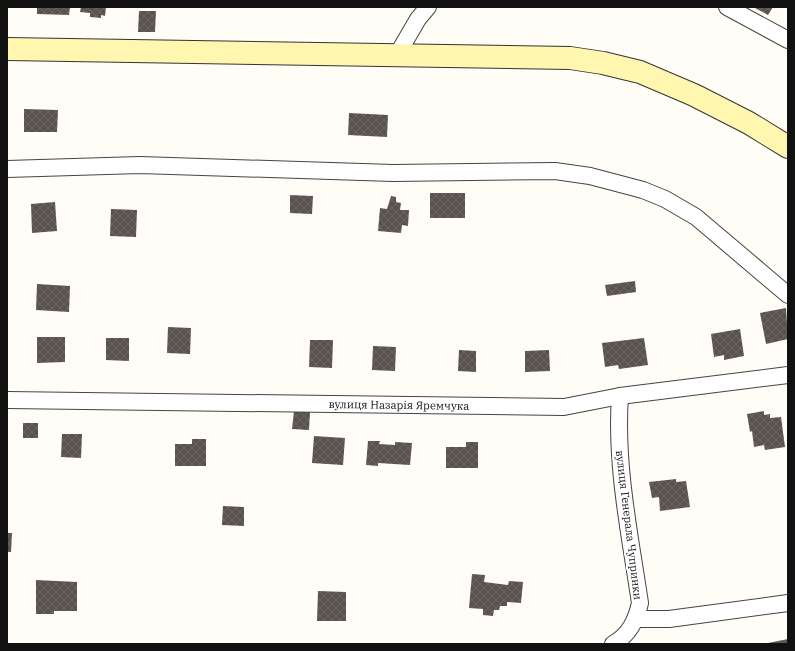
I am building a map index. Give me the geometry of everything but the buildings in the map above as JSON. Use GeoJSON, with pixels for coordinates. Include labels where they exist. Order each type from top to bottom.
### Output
{"type":"FeatureCollection","features":[{"type":"Feature","properties":{"kind":"street"},"geometry":{"type":"LineString","coordinates":[[397,56],[418,19],[428,7]]}},
{"type":"Feature","properties":{"kind":"street"},"geometry":{"type":"LineString","coordinates":[[727,7],[788,40]]}},
{"type":"Feature","properties":{"kind":"street"},"geometry":{"type":"LineString","coordinates":[[7,49],[570,58],[603,63],[640,72],[694,94],[749,123],[788,147]]}},
{"type":"Feature","properties":{"kind":"street"},"geometry":{"type":"LineString","coordinates":[[7,169],[140,165],[393,174],[555,171],[590,176],[643,190],[665,199],[696,217],[788,295]]}},
{"type":"Feature","properties":{"kind":"street","name":"вулиця Назарія Яремчука"},"geometry":{"type":"LineString","coordinates":[[7,400],[564,407],[620,396],[788,375]]}},
{"type":"Feature","properties":{"kind":"street","name":"вулиця Генерала Чупринки"},"geometry":{"type":"LineString","coordinates":[[613,644],[620,640],[636,619],[640,603],[619,458],[618,419],[620,396]]}},
{"type":"Feature","properties":{"kind":"street"},"geometry":{"type":"LineString","coordinates":[[636,619],[669,619],[788,604]]}}]}
